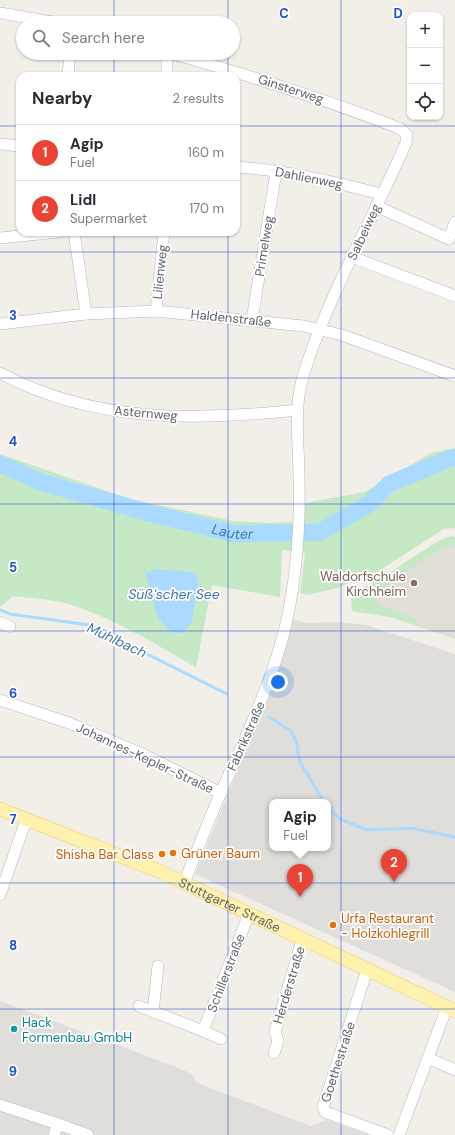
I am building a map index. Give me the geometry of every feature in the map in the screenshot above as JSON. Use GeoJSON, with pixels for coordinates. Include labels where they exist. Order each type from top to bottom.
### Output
{"type":"FeatureCollection","features":[{"type":"Feature","properties":{"kind":"main road","name":"Stuttgarter Straße"},"geometry":{"type":"LineString","coordinates":[[0,809],[184,883],[451,1009]]}},
{"type":"Feature","properties":{"kind":"street"},"geometry":{"type":"LineString","coordinates":[[0,14],[16,16]]}},
{"type":"Feature","properties":{"kind":"street"},"geometry":{"type":"LineString","coordinates":[[68,72],[69,60]]}},
{"type":"Feature","properties":{"kind":"street"},"geometry":{"type":"LineString","coordinates":[[167,72],[168,60]]}},
{"type":"Feature","properties":{"kind":"street","name":"Ginsterweg"},"geometry":{"type":"LineString","coordinates":[[193,60],[235,72]]}},
{"type":"Feature","properties":{"kind":"street","name":"Ginsterweg"},"geometry":{"type":"LineString","coordinates":[[240,73],[277,84],[342,106],[401,129],[406,135]]}},
{"type":"Feature","properties":{"kind":"street","name":"Salbeiweg"},"geometry":{"type":"LineString","coordinates":[[320,330],[381,194],[403,150],[406,143],[406,135]]}},
{"type":"Feature","properties":{"kind":"street"},"geometry":{"type":"LineString","coordinates":[[0,144],[16,146]]}},
{"type":"Feature","properties":{"kind":"street","name":"Dahlienweg"},"geometry":{"type":"LineString","coordinates":[[240,168],[276,172],[333,182],[381,194]]}},
{"type":"Feature","properties":{"kind":"street","name":"Primelweg"},"geometry":{"type":"LineString","coordinates":[[252,320],[276,172]]}},
{"type":"Feature","properties":{"kind":"street"},"geometry":{"type":"LineString","coordinates":[[376,206],[452,240],[455,222]]}},
{"type":"Feature","properties":{"kind":"street"},"geometry":{"type":"LineString","coordinates":[[0,238],[20,236]]}},
{"type":"Feature","properties":{"kind":"street"},"geometry":{"type":"LineString","coordinates":[[75,236],[86,314]]}},
{"type":"Feature","properties":{"kind":"street","name":"Lilienweg"},"geometry":{"type":"LineString","coordinates":[[156,311],[164,236]]}},
{"type":"Feature","properties":{"kind":"street"},"geometry":{"type":"LineString","coordinates":[[352,257],[455,296]]}},
{"type":"Feature","properties":{"kind":"street","name":"Haldenstraße"},"geometry":{"type":"LineString","coordinates":[[0,324],[86,314],[156,311],[252,320],[320,330],[342,335],[455,376]]}},
{"type":"Feature","properties":{"kind":"street"},"geometry":{"type":"LineString","coordinates":[[298,410],[303,374],[320,330]]}},
{"type":"Feature","properties":{"kind":"street","name":"Asternweg"},"geometry":{"type":"LineString","coordinates":[[0,373],[58,397],[87,406],[130,413],[173,416],[235,417],[298,410]]}},
{"type":"Feature","properties":{"kind":"street","name":"Fabrikstraße"},"geometry":{"type":"LineString","coordinates":[[184,883],[221,793],[261,704],[279,650],[290,604],[297,553],[299,513],[298,410]]}},
{"type":"Feature","properties":{"kind":"street"},"geometry":{"type":"LineString","coordinates":[[0,622],[10,627]]}},
{"type":"Feature","properties":{"kind":"street","name":"Johannes-Kepler-Straße"},"geometry":{"type":"LineString","coordinates":[[0,700],[69,723],[126,747],[221,793]]}},
{"type":"Feature","properties":{"kind":"street"},"geometry":{"type":"LineString","coordinates":[[0,895],[26,820]]}},
{"type":"Feature","properties":{"kind":"street","name":"Schillerstraße"},"geometry":{"type":"LineString","coordinates":[[203,1031],[249,914]]}},
{"type":"Feature","properties":{"kind":"street","name":"Herderstraße"},"geometry":{"type":"LineString","coordinates":[[274,1053],[278,1042],[275,1032],[302,940]]}},
{"type":"Feature","properties":{"kind":"street"},"geometry":{"type":"LineString","coordinates":[[153,1012],[158,966]]}},
{"type":"Feature","properties":{"kind":"street","name":"Goethestraße"},"geometry":{"type":"LineString","coordinates":[[367,970],[323,1107],[325,1112],[388,1135]]}},
{"type":"Feature","properties":{"kind":"street"},"geometry":{"type":"LineString","coordinates":[[139,1006],[221,1038]]}},
{"type":"Feature","properties":{"kind":"street"},"geometry":{"type":"LineString","coordinates":[[399,1135],[428,1058],[451,1009]]}},
{"type":"Feature","properties":{"kind":"street"},"geometry":{"type":"LineString","coordinates":[[428,1058],[455,1070]]}},
{"type":"Feature","properties":{"kind":"street"},"geometry":{"type":"LineString","coordinates":[[0,1105],[56,1130],[88,1135]]}},
{"type":"Feature","properties":{"kind":"shaded area","name":"Waldorfschule Kirchheim"},"geometry":{"type":"Polygon","coordinates":[[[452,536],[455,537],[455,639],[390,617],[352,611],[351,593],[382,579],[438,541],[452,536]]]}},
{"type":"Feature","properties":{"kind":"shaded area"},"geometry":{"type":"Polygon","coordinates":[[[293,619],[307,623],[338,622],[366,625],[455,654],[455,992],[195,874],[277,675],[293,619]]]}},
{"type":"Feature","properties":{"kind":"shaded area"},"geometry":{"type":"Polygon","coordinates":[[[0,1001],[176,1067],[192,1074],[197,1083],[311,1126],[327,1120],[369,1135],[0,1135],[0,1001]]]}},
{"type":"Feature","properties":{"kind":"green space"},"geometry":{"type":"Polygon","coordinates":[[[455,448],[455,528],[444,529],[377,572],[337,588],[307,595],[300,593],[305,553],[282,550],[280,597],[212,585],[196,667],[99,615],[65,603],[13,596],[0,607],[0,454],[130,499],[233,521],[271,523],[304,521],[305,503],[365,492],[431,453],[455,448]]]}},
{"type":"Feature","properties":{"kind":"green space"},"geometry":{"type":"Polygon","coordinates":[[[452,536],[455,537],[455,545],[427,557],[392,581],[377,594],[377,604],[418,620],[416,625],[390,617],[352,611],[351,593],[377,581],[426,549],[452,536]]]}},
{"type":"Feature","properties":{"kind":"water","name":"Süß'scher See"},"geometry":{"type":"Polygon","coordinates":[[[152,569],[192,572],[197,576],[199,582],[191,624],[182,633],[172,633],[158,618],[145,572],[151,573],[152,569]]]}},
{"type":"Feature","properties":{"kind":"waterway","name":"Lauter"},"geometry":{"type":"LineString","coordinates":[[0,464],[41,482],[149,513],[235,534],[320,532],[369,504],[389,484],[451,458],[455,458]]}},
{"type":"Feature","properties":{"kind":"waterway","name":"Mühlbach"},"geometry":{"type":"LineString","coordinates":[[0,610],[10,614],[89,625],[227,694]]}},
{"type":"Feature","properties":{"kind":"waterway","name":"Mühlbach"},"geometry":{"type":"LineString","coordinates":[[269,717],[291,731],[296,741],[300,762],[322,799]]}},
{"type":"Feature","properties":{"kind":"waterway","name":"Mühlbach"},"geometry":{"type":"LineString","coordinates":[[331,810],[340,819],[367,830],[411,828],[455,837]]}},
{"type":"Feature","properties":{"kind":"place","name":"Waldorfschule Kirchheim"},"geometry":{"type":"Point","coordinates":[414,583]}},
{"type":"Feature","properties":{"kind":"place","name":"Grüner Baum"},"geometry":{"type":"Point","coordinates":[173,853]}},
{"type":"Feature","properties":{"kind":"place","name":"Shisha Bar Class"},"geometry":{"type":"Point","coordinates":[162,854]}},
{"type":"Feature","properties":{"kind":"place","name":"Lidl"},"geometry":{"type":"Point","coordinates":[394,882]}},
{"type":"Feature","properties":{"kind":"place","name":"Agip"},"geometry":{"type":"Point","coordinates":[300,897]}},
{"type":"Feature","properties":{"kind":"place","name":"Urfa Restaurant - Holzkohlegrill"},"geometry":{"type":"Point","coordinates":[333,925]}},
{"type":"Feature","properties":{"kind":"place","name":"Hack Formenbau GmbH"},"geometry":{"type":"Point","coordinates":[14,1029]}}]}
